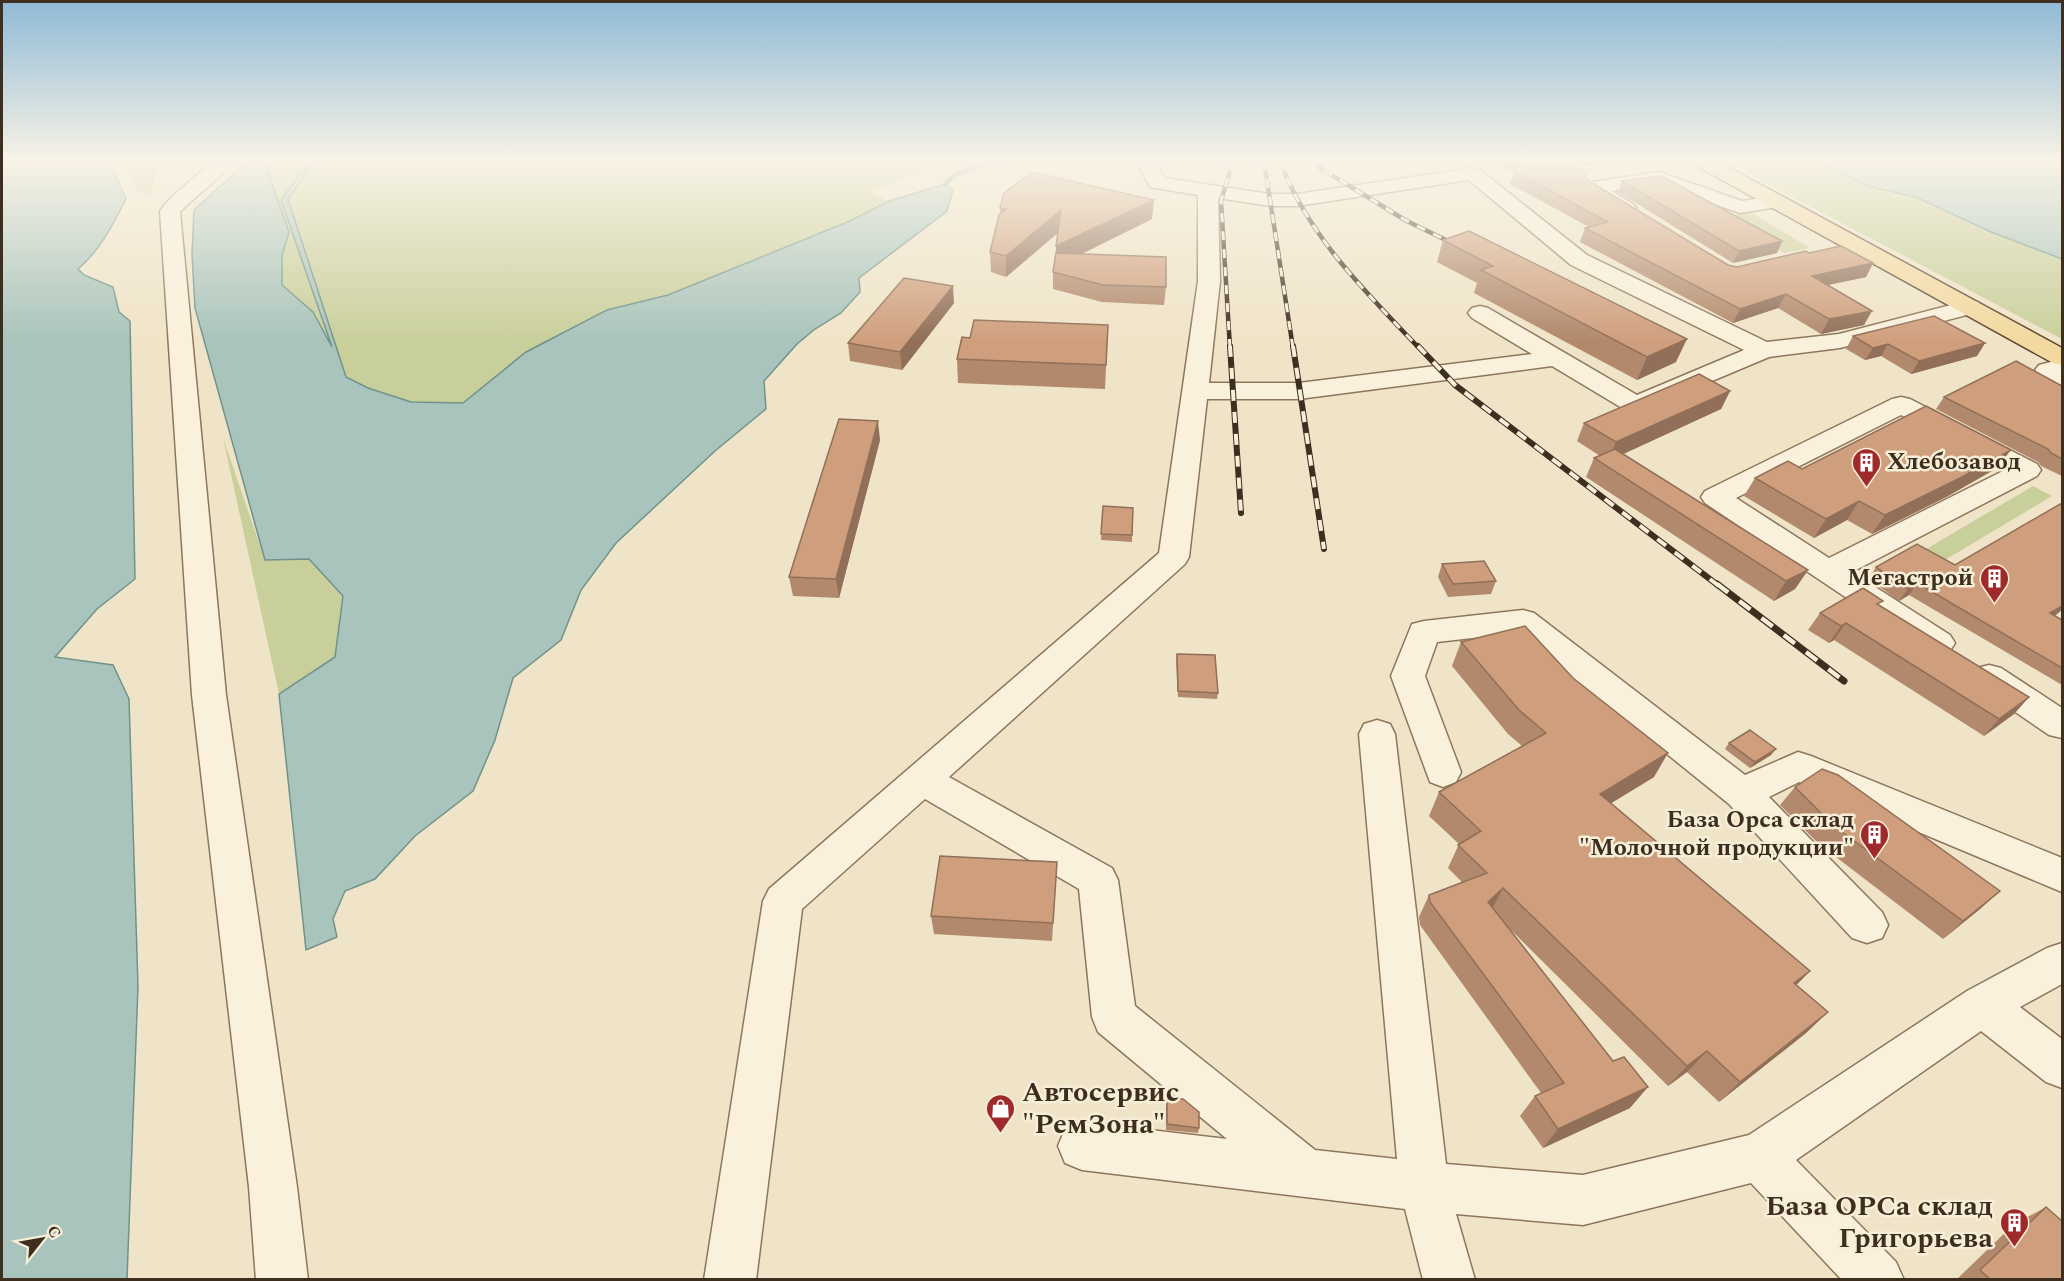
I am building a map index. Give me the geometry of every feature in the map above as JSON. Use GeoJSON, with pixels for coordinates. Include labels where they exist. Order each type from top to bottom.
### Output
{"type":"FeatureCollection","features":[{"type":"Feature","properties":{"kind":"main road"},"geometry":{"type":"LineString","coordinates":[[1811,221],[2062,358]]}},
{"type":"Feature","properties":{"kind":"lane"},"geometry":{"type":"LineString","coordinates":[[171,221],[209,695],[273,1187],[282,1280]]}},
{"type":"Feature","properties":{"kind":"lane"},"geometry":{"type":"LineString","coordinates":[[730,1280],[783,901],[1174,557],[1209,281],[1208,221]]}},
{"type":"Feature","properties":{"kind":"lane"},"geometry":{"type":"LineString","coordinates":[[1533,221],[1579,260],[1764,350]]}},
{"type":"Feature","properties":{"kind":"lane"},"geometry":{"type":"LineString","coordinates":[[1819,251],[1852,244]]}},
{"type":"Feature","properties":{"kind":"lane"},"geometry":{"type":"LineString","coordinates":[[1480,313],[1636,405],[1764,350],[1840,341],[1970,307]]}},
{"type":"Feature","properties":{"kind":"lane"},"geometry":{"type":"LineString","coordinates":[[1195,391],[1299,391],[1556,358]]}},
{"type":"Feature","properties":{"kind":"lane"},"geometry":{"type":"LineString","coordinates":[[2062,367],[2048,370],[2062,378]]}},
{"type":"Feature","properties":{"kind":"lane"},"geometry":{"type":"LineString","coordinates":[[1828,571],[2027,470],[1901,405],[1715,497],[2062,725]]}},
{"type":"Feature","properties":{"kind":"lane"},"geometry":{"type":"LineString","coordinates":[[1443,772],[1408,676],[1424,632],[1523,621],[1742,793],[1867,925]]}},
{"type":"Feature","properties":{"kind":"lane"},"geometry":{"type":"LineString","coordinates":[[1377,734],[1424,1187],[1449,1280]]}},
{"type":"Feature","properties":{"kind":"lane"},"geometry":{"type":"LineString","coordinates":[[1742,793],[1798,766],[2062,874]]}},
{"type":"Feature","properties":{"kind":"lane"},"geometry":{"type":"LineString","coordinates":[[922,779],[1098,880],[1114,1017],[1304,1172]]}},
{"type":"Feature","properties":{"kind":"lane"},"geometry":{"type":"LineString","coordinates":[[1082,1146],[1424,1187],[1583,1200],[1759,1157],[1982,1005],[2062,962]]}},
{"type":"Feature","properties":{"kind":"lane"},"geometry":{"type":"LineString","coordinates":[[1982,1005],[2062,1066]]}},
{"type":"Feature","properties":{"kind":"lane"},"geometry":{"type":"LineString","coordinates":[[1759,1157],[1878,1280]]}},
{"type":"Feature","properties":{"kind":"green space"},"geometry":{"type":"Polygon","coordinates":[[[285,221],[288,221],[334,351],[313,312],[282,285],[282,255],[289,232],[285,221]]]}},
{"type":"Feature","properties":{"kind":"green space"},"geometry":{"type":"Polygon","coordinates":[[[294,221],[850,221],[668,295],[607,310],[526,352],[463,403],[411,402],[368,388],[346,377],[294,221]]]}},
{"type":"Feature","properties":{"kind":"green space"},"geometry":{"type":"Polygon","coordinates":[[[1727,221],[1765,221],[1810,248],[1784,253],[1727,221]]]}},
{"type":"Feature","properties":{"kind":"green space"},"geometry":{"type":"Polygon","coordinates":[[[1838,221],[1967,221],[1991,232],[2062,257],[2062,339],[1838,221]]]}},
{"type":"Feature","properties":{"kind":"green space"},"geometry":{"type":"Polygon","coordinates":[[[223,438],[265,560],[309,559],[343,596],[335,657],[279,694],[223,438]]]}},
{"type":"Feature","properties":{"kind":"green space"},"geometry":{"type":"Polygon","coordinates":[[[2033,486],[2052,496],[1935,566],[1916,555],[2033,486]]]}},
{"type":"Feature","properties":{"kind":"water"},"geometry":{"type":"Polygon","coordinates":[[[2,221],[115,221],[100,245],[78,269],[84,275],[113,287],[119,312],[130,321],[135,579],[97,609],[55,657],[113,665],[129,699],[138,986],[127,1279],[2,1279],[2,221]]]}},
{"type":"Feature","properties":{"kind":"water"},"geometry":{"type":"Polygon","coordinates":[[[194,221],[285,221],[289,232],[282,255],[282,285],[313,312],[332,347],[288,221],[295,221],[346,377],[368,388],[411,402],[463,403],[526,352],[607,310],[668,295],[850,221],[934,221],[859,278],[860,292],[841,313],[815,329],[797,344],[764,381],[766,409],[715,451],[616,543],[581,590],[561,640],[513,678],[495,740],[473,791],[415,836],[375,879],[345,891],[333,919],[337,937],[306,950],[279,694],[335,657],[343,596],[309,559],[265,560],[195,308],[192,254],[194,221]]]}},
{"type":"Feature","properties":{"kind":"water"},"geometry":{"type":"Polygon","coordinates":[[[1967,221],[2062,221],[2062,259],[1967,221]]]}},
{"type":"Feature","properties":{"kind":"building"},"geometry":{"type":"Polygon","coordinates":[[[998,221],[1048,221],[1006,256],[990,252],[998,221]]]}},
{"type":"Feature","properties":{"kind":"building"},"geometry":{"type":"Polygon","coordinates":[[[1060,221],[1110,221],[1056,246],[1060,221]]]}},
{"type":"Feature","properties":{"kind":"building"},"geometry":{"type":"Polygon","coordinates":[[[1606,221],[1655,221],[1728,265],[1737,267],[1806,251],[1809,253],[1841,246],[1873,263],[1812,276],[1872,311],[1829,319],[1786,294],[1740,309],[1585,228],[1608,222],[1606,221]]]}},
{"type":"Feature","properties":{"kind":"building"},"geometry":{"type":"Polygon","coordinates":[[[1688,221],[1744,221],[1782,241],[1739,251],[1688,221]]]}},
{"type":"Feature","properties":{"kind":"building"},"geometry":{"type":"Polygon","coordinates":[[[1469,231],[1687,339],[1647,357],[1481,270],[1493,266],[1443,240],[1469,231]]]}},
{"type":"Feature","properties":{"kind":"building"},"geometry":{"type":"Polygon","coordinates":[[[1056,253],[1166,257],[1166,287],[1103,285],[1053,272],[1056,253]]]}},
{"type":"Feature","properties":{"kind":"building"},"geometry":{"type":"Polygon","coordinates":[[[904,278],[953,286],[900,352],[848,343],[904,278]]]}},
{"type":"Feature","properties":{"kind":"building"},"geometry":{"type":"Polygon","coordinates":[[[1934,316],[1985,343],[1919,361],[1888,344],[1873,348],[1853,336],[1934,316]]]}},
{"type":"Feature","properties":{"kind":"building"},"geometry":{"type":"Polygon","coordinates":[[[974,320],[1108,325],[1106,365],[957,359],[962,337],[970,338],[974,320]]]}},
{"type":"Feature","properties":{"kind":"building"},"geometry":{"type":"Polygon","coordinates":[[[2016,361],[2062,386],[2062,459],[2048,449],[1944,397],[2016,361]]]}},
{"type":"Feature","properties":{"kind":"building"},"geometry":{"type":"Polygon","coordinates":[[[1699,374],[1730,391],[1616,442],[1584,423],[1699,374]]]}},
{"type":"Feature","properties":{"kind":"building"},"geometry":{"type":"Polygon","coordinates":[[[1926,406],[2011,450],[1885,515],[1859,501],[1826,519],[1755,478],[1788,461],[1802,469],[1926,406]]]}},
{"type":"Feature","properties":{"kind":"building"},"geometry":{"type":"Polygon","coordinates":[[[839,419],[878,421],[836,579],[789,577],[839,419]]]}},
{"type":"Feature","properties":{"kind":"building"},"geometry":{"type":"Polygon","coordinates":[[[1615,449],[1808,570],[1786,581],[1594,458],[1615,449]]]}},
{"type":"Feature","properties":{"kind":"building"},"geometry":{"type":"Polygon","coordinates":[[[2062,503],[2062,606],[2050,613],[2062,620],[2062,668],[1917,583],[1908,589],[1876,567],[1917,544],[1955,565],[2062,503]]]}},
{"type":"Feature","properties":{"kind":"building"},"geometry":{"type":"Polygon","coordinates":[[[1103,506],[1133,508],[1132,535],[1101,534],[1103,506]]]}},
{"type":"Feature","properties":{"kind":"building"},"geometry":{"type":"Polygon","coordinates":[[[1484,561],[1496,581],[1453,584],[1442,564],[1484,561]]]}},
{"type":"Feature","properties":{"kind":"building"},"geometry":{"type":"Polygon","coordinates":[[[1863,588],[1883,601],[1877,604],[2029,697],[1999,719],[1846,623],[1841,626],[1820,613],[1863,588]]]}},
{"type":"Feature","properties":{"kind":"building"},"geometry":{"type":"Polygon","coordinates":[[[1525,626],[1573,678],[1668,753],[1600,794],[1810,971],[1794,983],[1828,1012],[1740,1082],[1707,1051],[1687,1066],[1503,888],[1488,902],[1613,1061],[1624,1057],[1648,1087],[1558,1129],[1535,1096],[1564,1083],[1430,902],[1429,895],[1487,873],[1458,845],[1481,831],[1439,792],[1546,733],[1519,710],[1461,642],[1525,626]]]}},
{"type":"Feature","properties":{"kind":"building"},"geometry":{"type":"Polygon","coordinates":[[[1177,654],[1215,655],[1218,693],[1178,691],[1177,654]]]}},
{"type":"Feature","properties":{"kind":"building"},"geometry":{"type":"Polygon","coordinates":[[[1750,730],[1776,749],[1755,762],[1729,743],[1750,730]]]}},
{"type":"Feature","properties":{"kind":"building"},"geometry":{"type":"Polygon","coordinates":[[[1822,769],[1838,775],[2000,891],[1963,921],[1834,826],[1795,787],[1822,769]]]}},
{"type":"Feature","properties":{"kind":"building"},"geometry":{"type":"Polygon","coordinates":[[[940,856],[1057,862],[1053,923],[931,916],[940,856]]]}},
{"type":"Feature","properties":{"kind":"building"},"geometry":{"type":"Polygon","coordinates":[[[1167,1098],[1183,1099],[1199,1112],[1199,1128],[1167,1124],[1167,1098]]]}},
{"type":"Feature","properties":{"kind":"building","name":"База ОРСа склад Григорьева"},"geometry":{"type":"Polygon","coordinates":[[[2046,1207],[2062,1221],[2062,1280],[1991,1280],[1980,1270],[2046,1207]]]}},
{"type":"Feature","properties":{"kind":"railway"},"geometry":{"type":"LineString","coordinates":[[1222,221],[1230,348]]}},
{"type":"Feature","properties":{"kind":"railway"},"geometry":{"type":"LineString","coordinates":[[1273,221],[1293,348]]}},
{"type":"Feature","properties":{"kind":"railway"},"geometry":{"type":"LineString","coordinates":[[1311,221],[1359,284],[1419,348]]}},
{"type":"Feature","properties":{"kind":"railway"},"geometry":{"type":"LineString","coordinates":[[1407,221],[1460,247]]}},
{"type":"Feature","properties":{"kind":"railway"},"geometry":{"type":"LineString","coordinates":[[1230,346],[1241,513]]}},
{"type":"Feature","properties":{"kind":"railway"},"geometry":{"type":"LineString","coordinates":[[1293,346],[1324,549]]}},
{"type":"Feature","properties":{"kind":"railway"},"geometry":{"type":"LineString","coordinates":[[1418,346],[1455,385],[1719,586]]}},
{"type":"Feature","properties":{"kind":"railway"},"geometry":{"type":"LineString","coordinates":[[1717,584],[1844,681]]}},
{"type":"Feature","properties":{"kind":"place","name":"Хлебозавод"},"geometry":{"type":"Point","coordinates":[1866,488]}},
{"type":"Feature","properties":{"kind":"place","name":"Мегастрой"},"geometry":{"type":"Point","coordinates":[1994,604]}},
{"type":"Feature","properties":{"kind":"place","name":"База Орса склад \"Молочной продукции\""},"geometry":{"type":"Point","coordinates":[1875,860]}},
{"type":"Feature","properties":{"kind":"place","name":"Автосервис \"РемЗона\""},"geometry":{"type":"Point","coordinates":[1001,1134]}},
{"type":"Feature","properties":{"kind":"place","name":"База ОРСа склад Григорьева"},"geometry":{"type":"Point","coordinates":[2014,1248]}}]}
